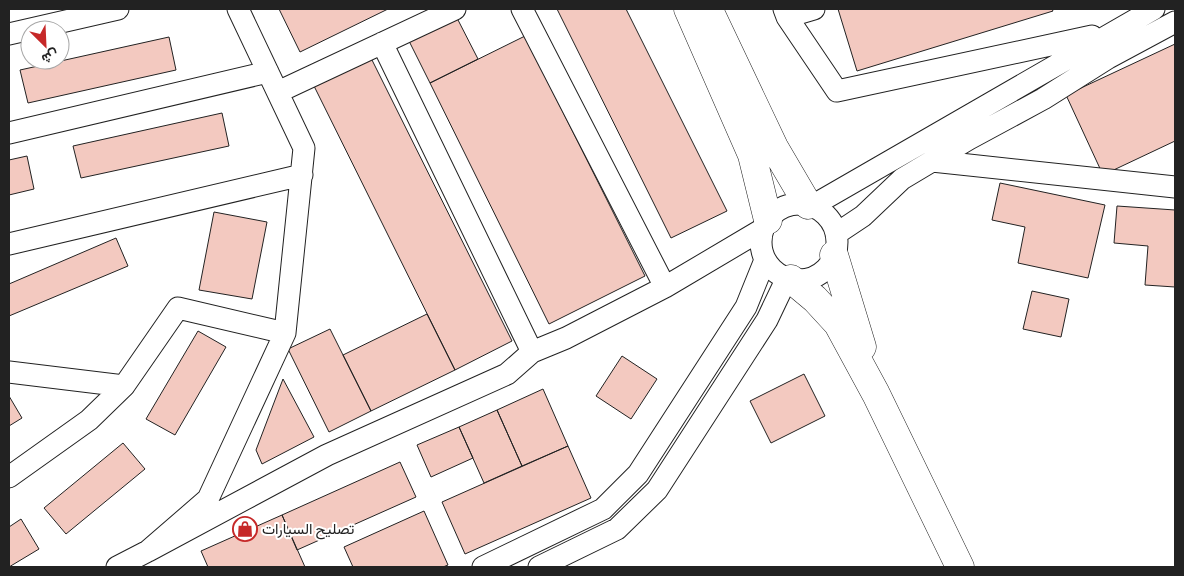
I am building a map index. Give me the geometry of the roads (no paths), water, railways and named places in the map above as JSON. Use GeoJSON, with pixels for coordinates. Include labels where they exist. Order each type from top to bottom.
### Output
{"type":"FeatureCollection","features":[{"type":"Feature","properties":{"kind":"main road"},"geometry":{"type":"LineString","coordinates":[[688,9],[734,110],[752,155],[765,225]]}},
{"type":"Feature","properties":{"kind":"main road"},"geometry":{"type":"LineString","coordinates":[[708,9],[774,146],[810,205]]}},
{"type":"Feature","properties":{"kind":"main road"},"geometry":{"type":"LineString","coordinates":[[835,244],[876,394]]}},
{"type":"Feature","properties":{"kind":"main road"},"geometry":{"type":"LineString","coordinates":[[789,278],[815,299],[838,324],[876,394],[960,567]]}},
{"type":"Feature","properties":{"kind":"street"},"geometry":{"type":"LineString","coordinates":[[9,34],[118,9]]}},
{"type":"Feature","properties":{"kind":"street"},"geometry":{"type":"LineString","coordinates":[[148,551],[208,498],[285,333],[304,148],[238,9]]}},
{"type":"Feature","properties":{"kind":"street"},"geometry":{"type":"LineString","coordinates":[[278,92],[455,9]]}},
{"type":"Feature","properties":{"kind":"street"},"geometry":{"type":"LineString","coordinates":[[522,9],[665,288]]}},
{"type":"Feature","properties":{"kind":"street"},"geometry":{"type":"LineString","coordinates":[[814,9],[786,13],[837,91],[1111,32]]}},
{"type":"Feature","properties":{"kind":"street"},"geometry":{"type":"LineString","coordinates":[[117,567],[328,455],[507,374],[532,352],[566,338],[665,288],[765,225],[785,206],[810,205],[1154,9]]}},
{"type":"Feature","properties":{"kind":"street"},"geometry":{"type":"LineString","coordinates":[[765,225],[761,240],[766,260],[772,269],[789,278],[802,280],[821,272],[835,244],[902,179],[1043,99],[1108,58],[1175,22]]}},
{"type":"Feature","properties":{"kind":"street"},"geometry":{"type":"LineString","coordinates":[[382,43],[532,352]]}},
{"type":"Feature","properties":{"kind":"street"},"geometry":{"type":"LineString","coordinates":[[9,133],[268,72]]}},
{"type":"Feature","properties":{"kind":"street"},"geometry":{"type":"LineString","coordinates":[[932,161],[1175,186]]}},
{"type":"Feature","properties":{"kind":"street"},"geometry":{"type":"LineString","coordinates":[[9,244],[302,175]]}},
{"type":"Feature","properties":{"kind":"street"},"geometry":{"type":"LineString","coordinates":[[810,205],[826,215],[835,244]]}},
{"type":"Feature","properties":{"kind":"street"},"geometry":{"type":"LineString","coordinates":[[483,567],[603,509],[638,474],[746,307],[766,260]]}},
{"type":"Feature","properties":{"kind":"street"},"geometry":{"type":"LineString","coordinates":[[539,567],[617,529],[657,490],[767,320],[789,278]]}},
{"type":"Feature","properties":{"kind":"street"},"geometry":{"type":"LineString","coordinates":[[9,477],[89,420],[124,386],[178,308],[285,333]]}},
{"type":"Feature","properties":{"kind":"street"},"geometry":{"type":"LineString","coordinates":[[9,372],[124,386]]}},
{"type":"Feature","properties":{"kind":"street"},"geometry":{"type":"LineString","coordinates":[[638,474],[657,490]]}},
{"type":"Feature","properties":{"kind":"place","name":"تصليح السيارات"},"geometry":{"type":"Point","coordinates":[245,529]}}]}
